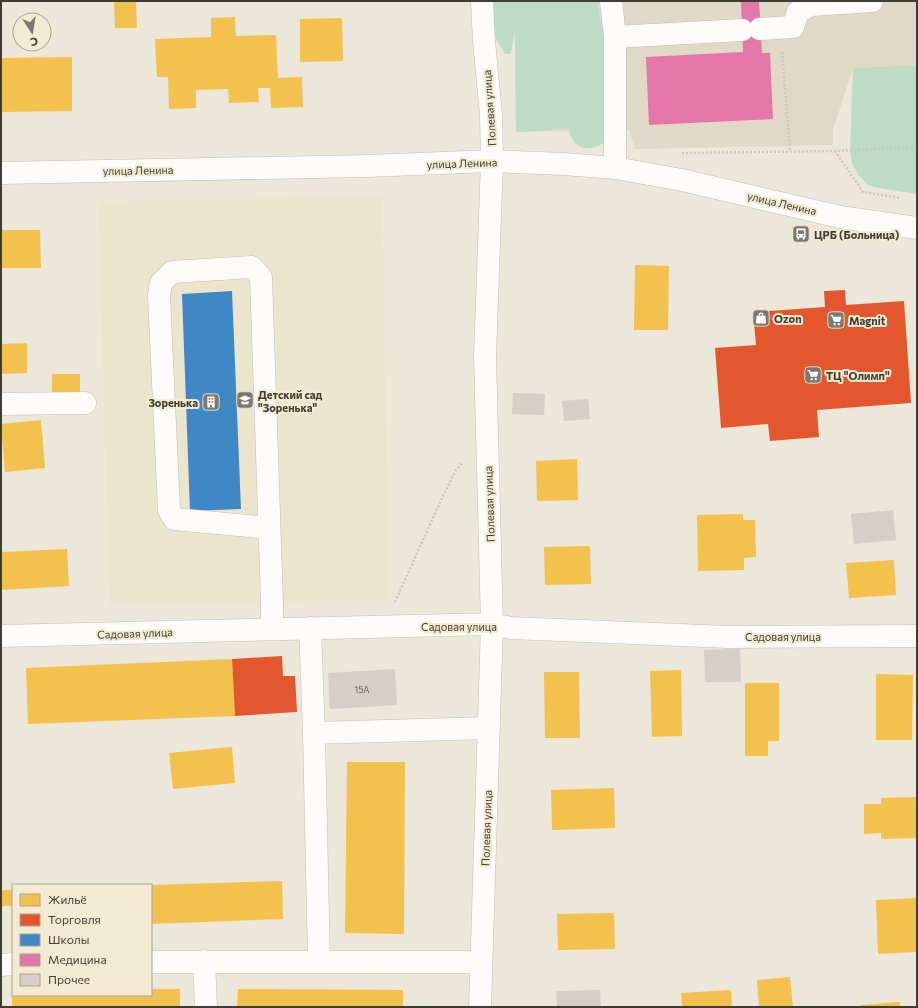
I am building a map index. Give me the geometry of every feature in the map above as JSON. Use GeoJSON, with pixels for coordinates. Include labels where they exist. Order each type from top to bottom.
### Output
{"type":"FeatureCollection","features":[{"type":"Feature","properties":{"kind":"street","name":"Полевая улица"},"geometry":{"type":"LineString","coordinates":[[480,1007],[492,624],[485,356],[492,161],[491,115],[482,1]]}},
{"type":"Feature","properties":{"kind":"street"},"geometry":{"type":"LineString","coordinates":[[611,1],[615,37],[615,168]]}},
{"type":"Feature","properties":{"kind":"street"},"geometry":{"type":"LineString","coordinates":[[615,37],[793,27],[798,12],[811,5],[872,1]]}},
{"type":"Feature","properties":{"kind":"street","name":"улица Ленина"},"geometry":{"type":"LineString","coordinates":[[1,173],[367,166],[492,161],[615,168],[682,180],[840,216],[917,228]]}},
{"type":"Feature","properties":{"kind":"street"},"geometry":{"type":"LineString","coordinates":[[269,528],[174,519],[169,510],[159,296],[161,283],[172,272],[252,267],[261,277],[269,528],[272,629]]}},
{"type":"Feature","properties":{"kind":"street"},"geometry":{"type":"LineString","coordinates":[[1,404],[85,403]]}},
{"type":"Feature","properties":{"kind":"street","name":"Садовая улица"},"geometry":{"type":"LineString","coordinates":[[1,636],[492,624],[511,628],[728,637],[917,636]]}},
{"type":"Feature","properties":{"kind":"street"},"geometry":{"type":"LineString","coordinates":[[310,628],[319,962]]}},
{"type":"Feature","properties":{"kind":"street"},"geometry":{"type":"LineString","coordinates":[[314,733],[489,728]]}},
{"type":"Feature","properties":{"kind":"street"},"geometry":{"type":"LineString","coordinates":[[204,961],[206,1007]]}},
{"type":"Feature","properties":{"kind":"street"},"geometry":{"type":"LineString","coordinates":[[152,962],[482,962]]}},
{"type":"Feature","properties":{"kind":"street"},"geometry":{"type":"LineString","coordinates":[[1,964],[12,964]]}},
{"type":"Feature","properties":{"kind":"path"},"geometry":{"type":"LineString","coordinates":[[761,29],[790,151]]}},
{"type":"Feature","properties":{"kind":"path"},"geometry":{"type":"LineString","coordinates":[[680,153],[835,151],[917,147]]}},
{"type":"Feature","properties":{"kind":"path"},"geometry":{"type":"LineString","coordinates":[[835,151],[863,192],[902,198]]}},
{"type":"Feature","properties":{"kind":"path"},"geometry":{"type":"LineString","coordinates":[[390,627],[395,599],[456,470],[487,436]]}},
{"type":"Feature","properties":{"kind":"shaded area"},"geometry":{"type":"Polygon","coordinates":[[[515,1],[917,1],[917,65],[853,68],[833,130],[833,145],[635,149],[629,130],[516,132],[515,1]]]}},
{"type":"Feature","properties":{"kind":"shaded area","name":"Детский сад \"Зоренька\""},"geometry":{"type":"Polygon","coordinates":[[[382,196],[389,599],[110,606],[98,202],[382,196]]]}},
{"type":"Feature","properties":{"kind":"green space"},"geometry":{"type":"Polygon","coordinates":[[[489,1],[597,1],[601,22],[607,39],[608,140],[596,147],[583,148],[575,143],[568,129],[516,132],[515,30],[511,54],[505,54],[495,37],[489,1]]]}},
{"type":"Feature","properties":{"kind":"green space"},"geometry":{"type":"Polygon","coordinates":[[[917,65],[917,194],[868,185],[860,177],[852,164],[850,150],[853,68],[917,65]]]}},
{"type":"Feature","properties":{"kind":"building: Жильё"},"geometry":{"type":"Polygon","coordinates":[[[114,1],[136,1],[137,28],[115,28],[114,1]]]}},
{"type":"Feature","properties":{"kind":"building: Жильё"},"geometry":{"type":"Polygon","coordinates":[[[235,17],[236,36],[276,35],[278,78],[302,77],[303,107],[271,108],[270,88],[258,88],[259,102],[229,103],[228,89],[196,90],[196,108],[169,109],[168,77],[157,77],[155,39],[211,37],[211,18],[235,17]]]}},
{"type":"Feature","properties":{"kind":"building: Жильё"},"geometry":{"type":"Polygon","coordinates":[[[342,18],[343,61],[300,62],[300,19],[342,18]]]}},
{"type":"Feature","properties":{"kind":"building: Жильё"},"geometry":{"type":"Polygon","coordinates":[[[72,57],[72,111],[2,112],[2,58],[72,57]]]}},
{"type":"Feature","properties":{"kind":"building: Жильё"},"geometry":{"type":"Polygon","coordinates":[[[1,230],[40,230],[41,268],[1,268],[1,230]]]}},
{"type":"Feature","properties":{"kind":"building: Жильё"},"geometry":{"type":"Polygon","coordinates":[[[635,265],[669,266],[668,330],[634,330],[635,265]]]}},
{"type":"Feature","properties":{"kind":"building: Жильё"},"geometry":{"type":"Polygon","coordinates":[[[27,343],[27,373],[1,374],[1,344],[27,343]]]}},
{"type":"Feature","properties":{"kind":"building: Жильё"},"geometry":{"type":"Polygon","coordinates":[[[52,374],[80,374],[80,393],[52,392],[52,374]]]}},
{"type":"Feature","properties":{"kind":"building: Жильё"},"geometry":{"type":"Polygon","coordinates":[[[41,420],[45,468],[5,472],[1,424],[41,420]]]}},
{"type":"Feature","properties":{"kind":"building: Жильё"},"geometry":{"type":"Polygon","coordinates":[[[577,459],[578,500],[537,501],[536,461],[577,459]]]}},
{"type":"Feature","properties":{"kind":"building: Жильё"},"geometry":{"type":"Polygon","coordinates":[[[743,514],[743,520],[755,520],[756,557],[744,558],[744,570],[698,571],[697,515],[743,514]]]}},
{"type":"Feature","properties":{"kind":"building: Жильё"},"geometry":{"type":"Polygon","coordinates":[[[590,546],[591,584],[545,585],[544,547],[590,546]]]}},
{"type":"Feature","properties":{"kind":"building: Жильё"},"geometry":{"type":"Polygon","coordinates":[[[67,549],[69,586],[1,590],[1,552],[67,549]]]}},
{"type":"Feature","properties":{"kind":"building: Жильё"},"geometry":{"type":"Polygon","coordinates":[[[894,560],[896,595],[849,598],[846,563],[894,560]]]}},
{"type":"Feature","properties":{"kind":"building: Жильё"},"geometry":{"type":"Polygon","coordinates":[[[232,659],[235,716],[28,724],[26,668],[232,659]]]}},
{"type":"Feature","properties":{"kind":"building: Жильё"},"geometry":{"type":"Polygon","coordinates":[[[681,670],[682,736],[652,737],[650,671],[681,670]]]}},
{"type":"Feature","properties":{"kind":"building: Жильё"},"geometry":{"type":"Polygon","coordinates":[[[544,672],[579,672],[580,738],[545,738],[544,672]]]}},
{"type":"Feature","properties":{"kind":"building: Жильё"},"geometry":{"type":"Polygon","coordinates":[[[876,674],[913,675],[912,740],[876,740],[876,674]]]}},
{"type":"Feature","properties":{"kind":"building: Жильё"},"geometry":{"type":"Polygon","coordinates":[[[745,683],[779,683],[779,741],[768,741],[768,756],[745,756],[745,683]]]}},
{"type":"Feature","properties":{"kind":"building: Жильё"},"geometry":{"type":"Polygon","coordinates":[[[232,747],[235,783],[173,789],[169,753],[232,747]]]}},
{"type":"Feature","properties":{"kind":"building: Жильё"},"geometry":{"type":"Polygon","coordinates":[[[347,762],[405,762],[404,934],[345,933],[347,762]]]}},
{"type":"Feature","properties":{"kind":"building: Жильё"},"geometry":{"type":"Polygon","coordinates":[[[614,788],[615,828],[552,830],[551,790],[614,788]]]}},
{"type":"Feature","properties":{"kind":"building: Жильё"},"geometry":{"type":"Polygon","coordinates":[[[917,797],[917,838],[881,839],[881,833],[864,834],[864,804],[881,804],[881,798],[917,797]]]}},
{"type":"Feature","properties":{"kind":"building: Жильё"},"geometry":{"type":"Polygon","coordinates":[[[282,881],[283,919],[152,924],[152,885],[282,881]]]}},
{"type":"Feature","properties":{"kind":"building: Жильё"},"geometry":{"type":"Polygon","coordinates":[[[1,890],[12,890],[12,906],[1,906],[1,890]]]}},
{"type":"Feature","properties":{"kind":"building: Жильё"},"geometry":{"type":"Polygon","coordinates":[[[917,898],[917,952],[878,954],[876,900],[917,898]]]}},
{"type":"Feature","properties":{"kind":"building: Жильё"},"geometry":{"type":"Polygon","coordinates":[[[614,913],[615,949],[558,950],[557,914],[614,913]]]}},
{"type":"Feature","properties":{"kind":"building: Жильё"},"geometry":{"type":"Polygon","coordinates":[[[790,977],[793,1007],[759,1007],[757,980],[790,977]]]}},
{"type":"Feature","properties":{"kind":"building: Жильё"},"geometry":{"type":"Polygon","coordinates":[[[152,989],[180,989],[180,1007],[12,1007],[12,996],[152,996],[152,989]]]}},
{"type":"Feature","properties":{"kind":"building: Жильё"},"geometry":{"type":"Polygon","coordinates":[[[238,989],[403,990],[403,1007],[237,1007],[238,989]]]}},
{"type":"Feature","properties":{"kind":"building: Жильё"},"geometry":{"type":"Polygon","coordinates":[[[731,990],[732,1007],[682,1007],[681,993],[731,990]]]}},
{"type":"Feature","properties":{"kind":"building: Жильё"},"geometry":{"type":"Polygon","coordinates":[[[900,1002],[900,1007],[861,1007],[861,1005],[900,1002]]]}},
{"type":"Feature","properties":{"kind":"building: Торговля","name":"ТЦ \"Олимп\""},"geometry":{"type":"Polygon","coordinates":[[[845,290],[846,305],[904,301],[911,403],[817,410],[819,437],[770,441],[768,424],[721,428],[715,348],[756,345],[753,312],[825,307],[824,291],[845,290]]]}},
{"type":"Feature","properties":{"kind":"building: Торговля"},"geometry":{"type":"Polygon","coordinates":[[[282,656],[283,676],[295,676],[297,712],[235,716],[232,659],[282,656]]]}},
{"type":"Feature","properties":{"kind":"building: Школы","name":"Зоренька"},"geometry":{"type":"Polygon","coordinates":[[[232,291],[241,509],[190,511],[182,294],[232,291]]]}},
{"type":"Feature","properties":{"kind":"building: Медицина"},"geometry":{"type":"Polygon","coordinates":[[[741,1],[759,1],[762,53],[770,53],[773,119],[649,125],[646,57],[743,52],[741,1]]]}},
{"type":"Feature","properties":{"kind":"building: Прочее"},"geometry":{"type":"Polygon","coordinates":[[[513,393],[545,394],[544,415],[512,414],[513,393]]]}},
{"type":"Feature","properties":{"kind":"building: Прочее"},"geometry":{"type":"Polygon","coordinates":[[[588,399],[590,419],[564,421],[562,401],[588,399]]]}},
{"type":"Feature","properties":{"kind":"building: Прочее"},"geometry":{"type":"Polygon","coordinates":[[[893,510],[896,540],[854,544],[851,514],[893,510]]]}},
{"type":"Feature","properties":{"kind":"building: Прочее"},"geometry":{"type":"Polygon","coordinates":[[[740,649],[741,682],[705,682],[704,650],[740,649]]]}},
{"type":"Feature","properties":{"kind":"building: Прочее"},"geometry":{"type":"Polygon","coordinates":[[[395,669],[397,705],[330,709],[328,673],[395,669]]]}},
{"type":"Feature","properties":{"kind":"building: Прочее"},"geometry":{"type":"Polygon","coordinates":[[[600,990],[601,1007],[557,1007],[556,991],[600,990]]]}},
{"type":"Feature","properties":{"kind":"place","name":"ЦРБ (Больница)"},"geometry":{"type":"Point","coordinates":[801,234]}},
{"type":"Feature","properties":{"kind":"place","name":"Ozon"},"geometry":{"type":"Point","coordinates":[761,318]}},
{"type":"Feature","properties":{"kind":"place","name":"Magnit"},"geometry":{"type":"Point","coordinates":[836,320]}},
{"type":"Feature","properties":{"kind":"place","name":"ТЦ \"Олимп\""},"geometry":{"type":"Point","coordinates":[813,375]}},
{"type":"Feature","properties":{"kind":"place","name":"Детский сад \"Зоренька\""},"geometry":{"type":"Point","coordinates":[245,400]}},
{"type":"Feature","properties":{"kind":"place","name":"Зоренька"},"geometry":{"type":"Point","coordinates":[211,402]}}]}
